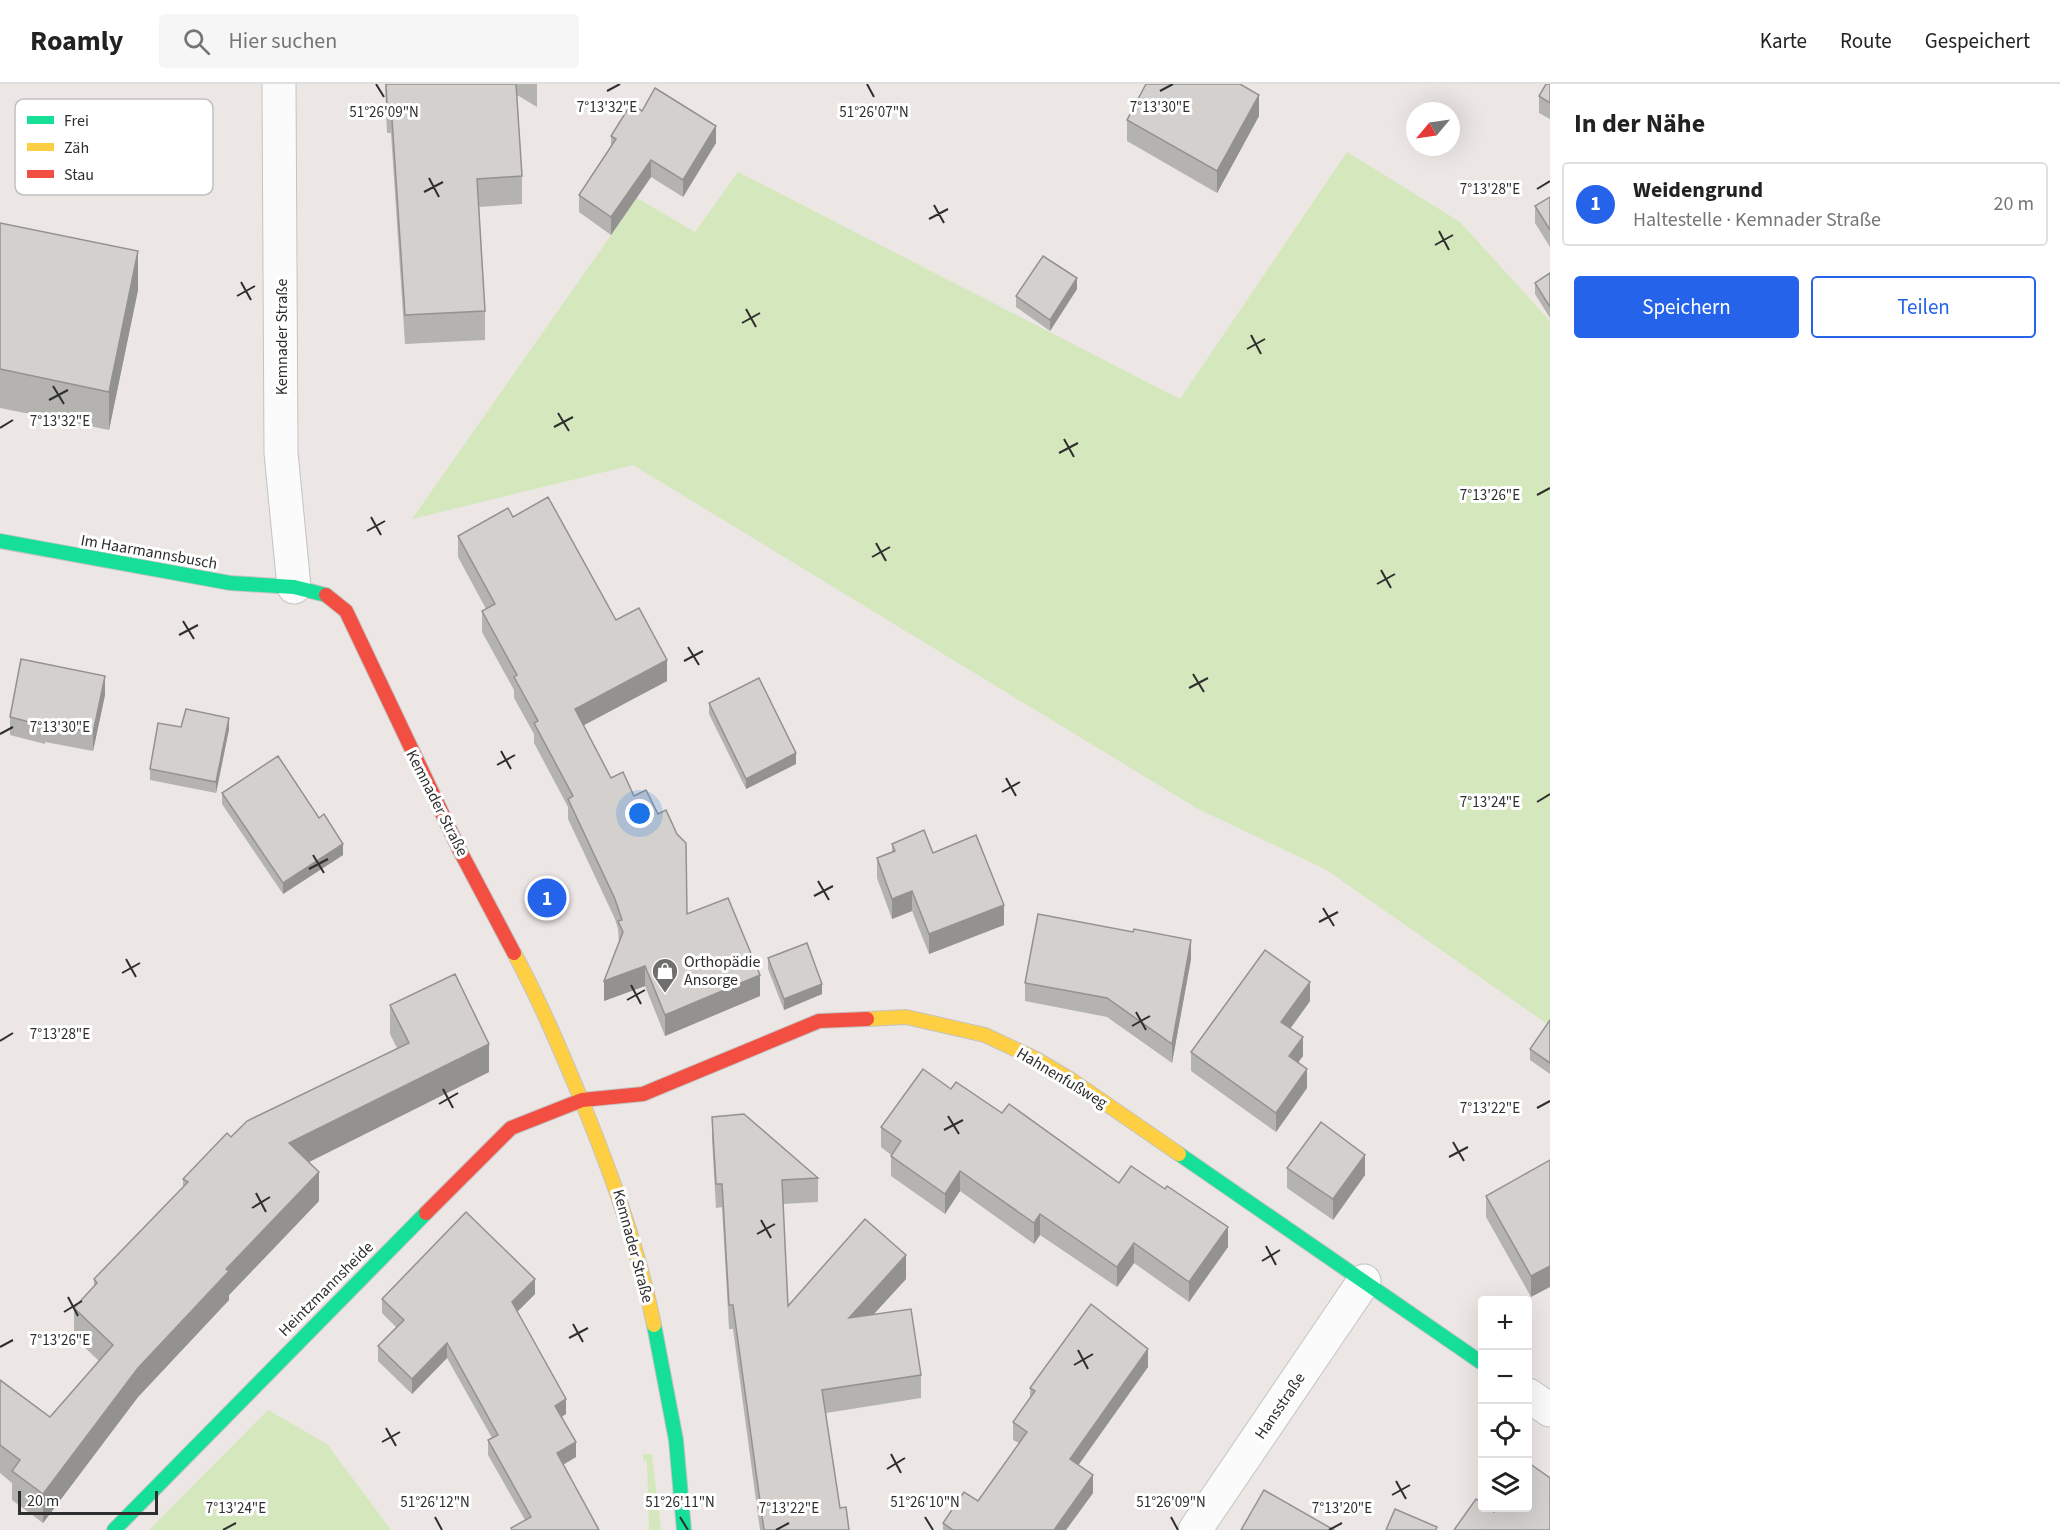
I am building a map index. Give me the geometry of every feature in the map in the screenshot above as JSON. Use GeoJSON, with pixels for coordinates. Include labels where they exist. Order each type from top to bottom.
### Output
{"type":"FeatureCollection","features":[{"type":"Feature","properties":{"kind":"street","name":"Kemnader Straße"},"geometry":{"type":"LineString","coordinates":[[279,84],[281,453],[294,587],[319,592],[335,600],[346,610],[408,746],[541,1003],[582,1100],[615,1182],[646,1286],[676,1440],[684,1530]]}},
{"type":"Feature","properties":{"kind":"street","name":"Im Haarmannsbusch"},"geometry":{"type":"LineString","coordinates":[[0,541],[230,583],[294,587]]}},
{"type":"Feature","properties":{"kind":"street","name":"Hahnenfußweg"},"geometry":{"type":"LineString","coordinates":[[582,1100],[643,1094],[819,1021],[906,1017],[985,1035],[1036,1059],[1073,1081],[1478,1360]]}},
{"type":"Feature","properties":{"kind":"street","name":"Heintzmannsheide"},"geometry":{"type":"LineString","coordinates":[[114,1530],[297,1341],[511,1128],[582,1100]]}},
{"type":"Feature","properties":{"kind":"street","name":"Hansstraße"},"geometry":{"type":"LineString","coordinates":[[1195,1530],[1364,1281]]}},
{"type":"Feature","properties":{"kind":"street"},"geometry":{"type":"LineString","coordinates":[[1532,1398],[1550,1410]]}},
{"type":"Feature","properties":{"kind":"green space"},"geometry":{"type":"Polygon","coordinates":[[[1347,152],[1460,222],[1550,321],[1550,1026],[1325,869],[1198,809],[633,465],[412,519],[637,198],[695,232],[738,172],[1180,399],[1347,152]]]}},
{"type":"Feature","properties":{"kind":"green space"},"geometry":{"type":"Polygon","coordinates":[[[268,1410],[327,1444],[391,1530],[149,1530],[268,1410]]]}},
{"type":"Feature","properties":{"kind":"green space"},"geometry":{"type":"Polygon","coordinates":[[[643,1454],[652,1454],[661,1530],[649,1530],[647,1461],[643,1460],[643,1454]]]}},
{"type":"Feature","properties":{"kind":"building"},"geometry":{"type":"Polygon","coordinates":[[[386,84],[516,84],[522,176],[477,179],[485,311],[405,315],[391,104],[387,104],[386,84]]]}},
{"type":"Feature","properties":{"kind":"building"},"geometry":{"type":"Polygon","coordinates":[[[1146,84],[1240,84],[1259,95],[1217,171],[1127,120],[1146,84]]]}},
{"type":"Feature","properties":{"kind":"building"},"geometry":{"type":"Polygon","coordinates":[[[1546,84],[1550,84],[1550,103],[1539,96],[1546,84]]]}},
{"type":"Feature","properties":{"kind":"building"},"geometry":{"type":"Polygon","coordinates":[[[655,88],[716,126],[683,180],[651,160],[611,217],[579,195],[616,139],[611,136],[631,104],[642,111],[655,88]]]}},
{"type":"Feature","properties":{"kind":"building"},"geometry":{"type":"Polygon","coordinates":[[[1550,197],[1550,230],[1535,206],[1550,197]]]}},
{"type":"Feature","properties":{"kind":"building"},"geometry":{"type":"Polygon","coordinates":[[[0,223],[138,251],[109,392],[0,369],[0,223]]]}},
{"type":"Feature","properties":{"kind":"building"},"geometry":{"type":"Polygon","coordinates":[[[1043,256],[1077,278],[1050,320],[1016,296],[1043,256]]]}},
{"type":"Feature","properties":{"kind":"building"},"geometry":{"type":"Polygon","coordinates":[[[1550,273],[1550,307],[1535,283],[1550,273]]]}},
{"type":"Feature","properties":{"kind":"building"},"geometry":{"type":"Polygon","coordinates":[[[548,497],[616,620],[639,608],[667,660],[575,709],[611,778],[623,772],[634,796],[646,790],[658,814],[666,810],[677,834],[686,843],[687,914],[728,898],[760,975],[665,1015],[645,966],[604,981],[623,932],[618,921],[622,920],[615,899],[568,799],[573,796],[534,723],[538,721],[514,677],[517,675],[482,611],[495,604],[458,536],[508,508],[513,517],[548,497]]]}},
{"type":"Feature","properties":{"kind":"building"},"geometry":{"type":"Polygon","coordinates":[[[21,659],[105,676],[93,733],[45,724],[45,726],[10,717],[21,659]]]}},
{"type":"Feature","properties":{"kind":"building"},"geometry":{"type":"Polygon","coordinates":[[[759,678],[796,753],[746,779],[709,703],[759,678]]]}},
{"type":"Feature","properties":{"kind":"building"},"geometry":{"type":"Polygon","coordinates":[[[186,709],[229,718],[216,782],[150,769],[158,723],[181,727],[186,709]]]}},
{"type":"Feature","properties":{"kind":"building"},"geometry":{"type":"Polygon","coordinates":[[[278,756],[319,818],[324,814],[343,844],[283,883],[222,793],[278,756]]]}},
{"type":"Feature","properties":{"kind":"building"},"geometry":{"type":"Polygon","coordinates":[[[924,830],[933,853],[976,835],[1004,905],[929,934],[912,891],[892,899],[877,858],[895,851],[892,844],[924,830]]]}},
{"type":"Feature","properties":{"kind":"building"},"geometry":{"type":"Polygon","coordinates":[[[1038,914],[1133,932],[1134,929],[1191,940],[1172,1044],[1107,998],[1025,983],[1038,914]]]}},
{"type":"Feature","properties":{"kind":"building"},"geometry":{"type":"Polygon","coordinates":[[[807,943],[822,984],[784,999],[768,958],[807,943]]]}},
{"type":"Feature","properties":{"kind":"building"},"geometry":{"type":"Polygon","coordinates":[[[1265,950],[1310,982],[1281,1022],[1303,1037],[1289,1056],[1307,1069],[1276,1113],[1191,1052],[1265,950]]]}},
{"type":"Feature","properties":{"kind":"building"},"geometry":{"type":"Polygon","coordinates":[[[455,974],[489,1044],[289,1143],[319,1172],[226,1269],[229,1271],[138,1368],[43,1494],[12,1471],[20,1460],[0,1445],[0,1380],[50,1417],[113,1345],[74,1308],[97,1283],[94,1279],[188,1182],[183,1179],[227,1133],[231,1137],[247,1121],[409,1043],[390,1005],[455,974]]]}},
{"type":"Feature","properties":{"kind":"building"},"geometry":{"type":"Polygon","coordinates":[[[1550,1020],[1550,1063],[1530,1049],[1550,1020]]]}},
{"type":"Feature","properties":{"kind":"building"},"geometry":{"type":"Polygon","coordinates":[[[923,1069],[951,1089],[956,1082],[1002,1113],[1009,1104],[1119,1183],[1131,1166],[1165,1189],[1167,1186],[1228,1227],[1189,1282],[1134,1243],[1117,1267],[1040,1214],[1034,1223],[960,1171],[945,1194],[891,1156],[901,1141],[881,1127],[923,1069]]]}},
{"type":"Feature","properties":{"kind":"building"},"geometry":{"type":"Polygon","coordinates":[[[744,1114],[818,1178],[782,1180],[788,1306],[865,1219],[906,1255],[849,1318],[911,1309],[921,1375],[822,1390],[840,1508],[846,1507],[849,1530],[764,1530],[733,1305],[729,1305],[722,1184],[716,1184],[712,1117],[744,1114]]]}},
{"type":"Feature","properties":{"kind":"building"},"geometry":{"type":"Polygon","coordinates":[[[1321,1122],[1365,1155],[1333,1199],[1287,1168],[1321,1122]]]}},
{"type":"Feature","properties":{"kind":"building"},"geometry":{"type":"Polygon","coordinates":[[[1550,1160],[1550,1266],[1531,1276],[1486,1196],[1550,1160]]]}},
{"type":"Feature","properties":{"kind":"building"},"geometry":{"type":"Polygon","coordinates":[[[466,1212],[535,1279],[512,1302],[566,1399],[555,1406],[576,1442],[557,1453],[599,1530],[512,1530],[511,1528],[531,1517],[488,1440],[498,1435],[447,1343],[412,1379],[378,1346],[404,1320],[382,1299],[466,1212]]]}},
{"type":"Feature","properties":{"kind":"building"},"geometry":{"type":"Polygon","coordinates":[[[1091,1304],[1148,1349],[1070,1459],[1093,1475],[1054,1530],[953,1530],[943,1523],[964,1492],[978,1501],[1027,1432],[1013,1422],[1035,1391],[1030,1388],[1091,1304]]]}},
{"type":"Feature","properties":{"kind":"building"},"geometry":{"type":"Polygon","coordinates":[[[1532,1465],[1550,1478],[1550,1530],[1454,1530],[1476,1499],[1478,1512],[1532,1512],[1532,1465]]]}},
{"type":"Feature","properties":{"kind":"building"},"geometry":{"type":"Polygon","coordinates":[[[1264,1490],[1334,1530],[1241,1530],[1264,1490]]]}},
{"type":"Feature","properties":{"kind":"building"},"geometry":{"type":"Polygon","coordinates":[[[1395,1509],[1437,1527],[1436,1530],[1386,1530],[1395,1509]]]}},
{"type":"Feature","properties":{"kind":"traffic: fast"},"geometry":{"type":"LineString","coordinates":[[0,541],[230,583],[294,587],[326,595]]}},
{"type":"Feature","properties":{"kind":"traffic: fast"},"geometry":{"type":"LineString","coordinates":[[1179,1154],[1478,1360]]}},
{"type":"Feature","properties":{"kind":"traffic: fast"},"geometry":{"type":"LineString","coordinates":[[114,1530],[426,1213]]}},
{"type":"Feature","properties":{"kind":"traffic: fast"},"geometry":{"type":"LineString","coordinates":[[654,1325],[676,1440],[684,1530]]}},
{"type":"Feature","properties":{"kind":"traffic: slow"},"geometry":{"type":"LineString","coordinates":[[514,953],[557,1043],[603,1154],[632,1238],[654,1325]]}},
{"type":"Feature","properties":{"kind":"traffic: slow"},"geometry":{"type":"LineString","coordinates":[[867,1019],[906,1017],[985,1035],[1036,1059],[1073,1081],[1179,1154]]}},
{"type":"Feature","properties":{"kind":"traffic: jam"},"geometry":{"type":"LineString","coordinates":[[326,595],[346,611],[460,851],[514,953]]}},
{"type":"Feature","properties":{"kind":"traffic: jam"},"geometry":{"type":"LineString","coordinates":[[426,1213],[511,1128],[582,1100],[643,1094],[819,1021],[867,1019]]}},
{"type":"Feature","properties":{"kind":"place","name":"Weidengrund"},"geometry":{"type":"Point","coordinates":[547,898]}},
{"type":"Feature","properties":{"kind":"place","name":"Orthopädie Ansorge"},"geometry":{"type":"Point","coordinates":[665,994]}}]}
